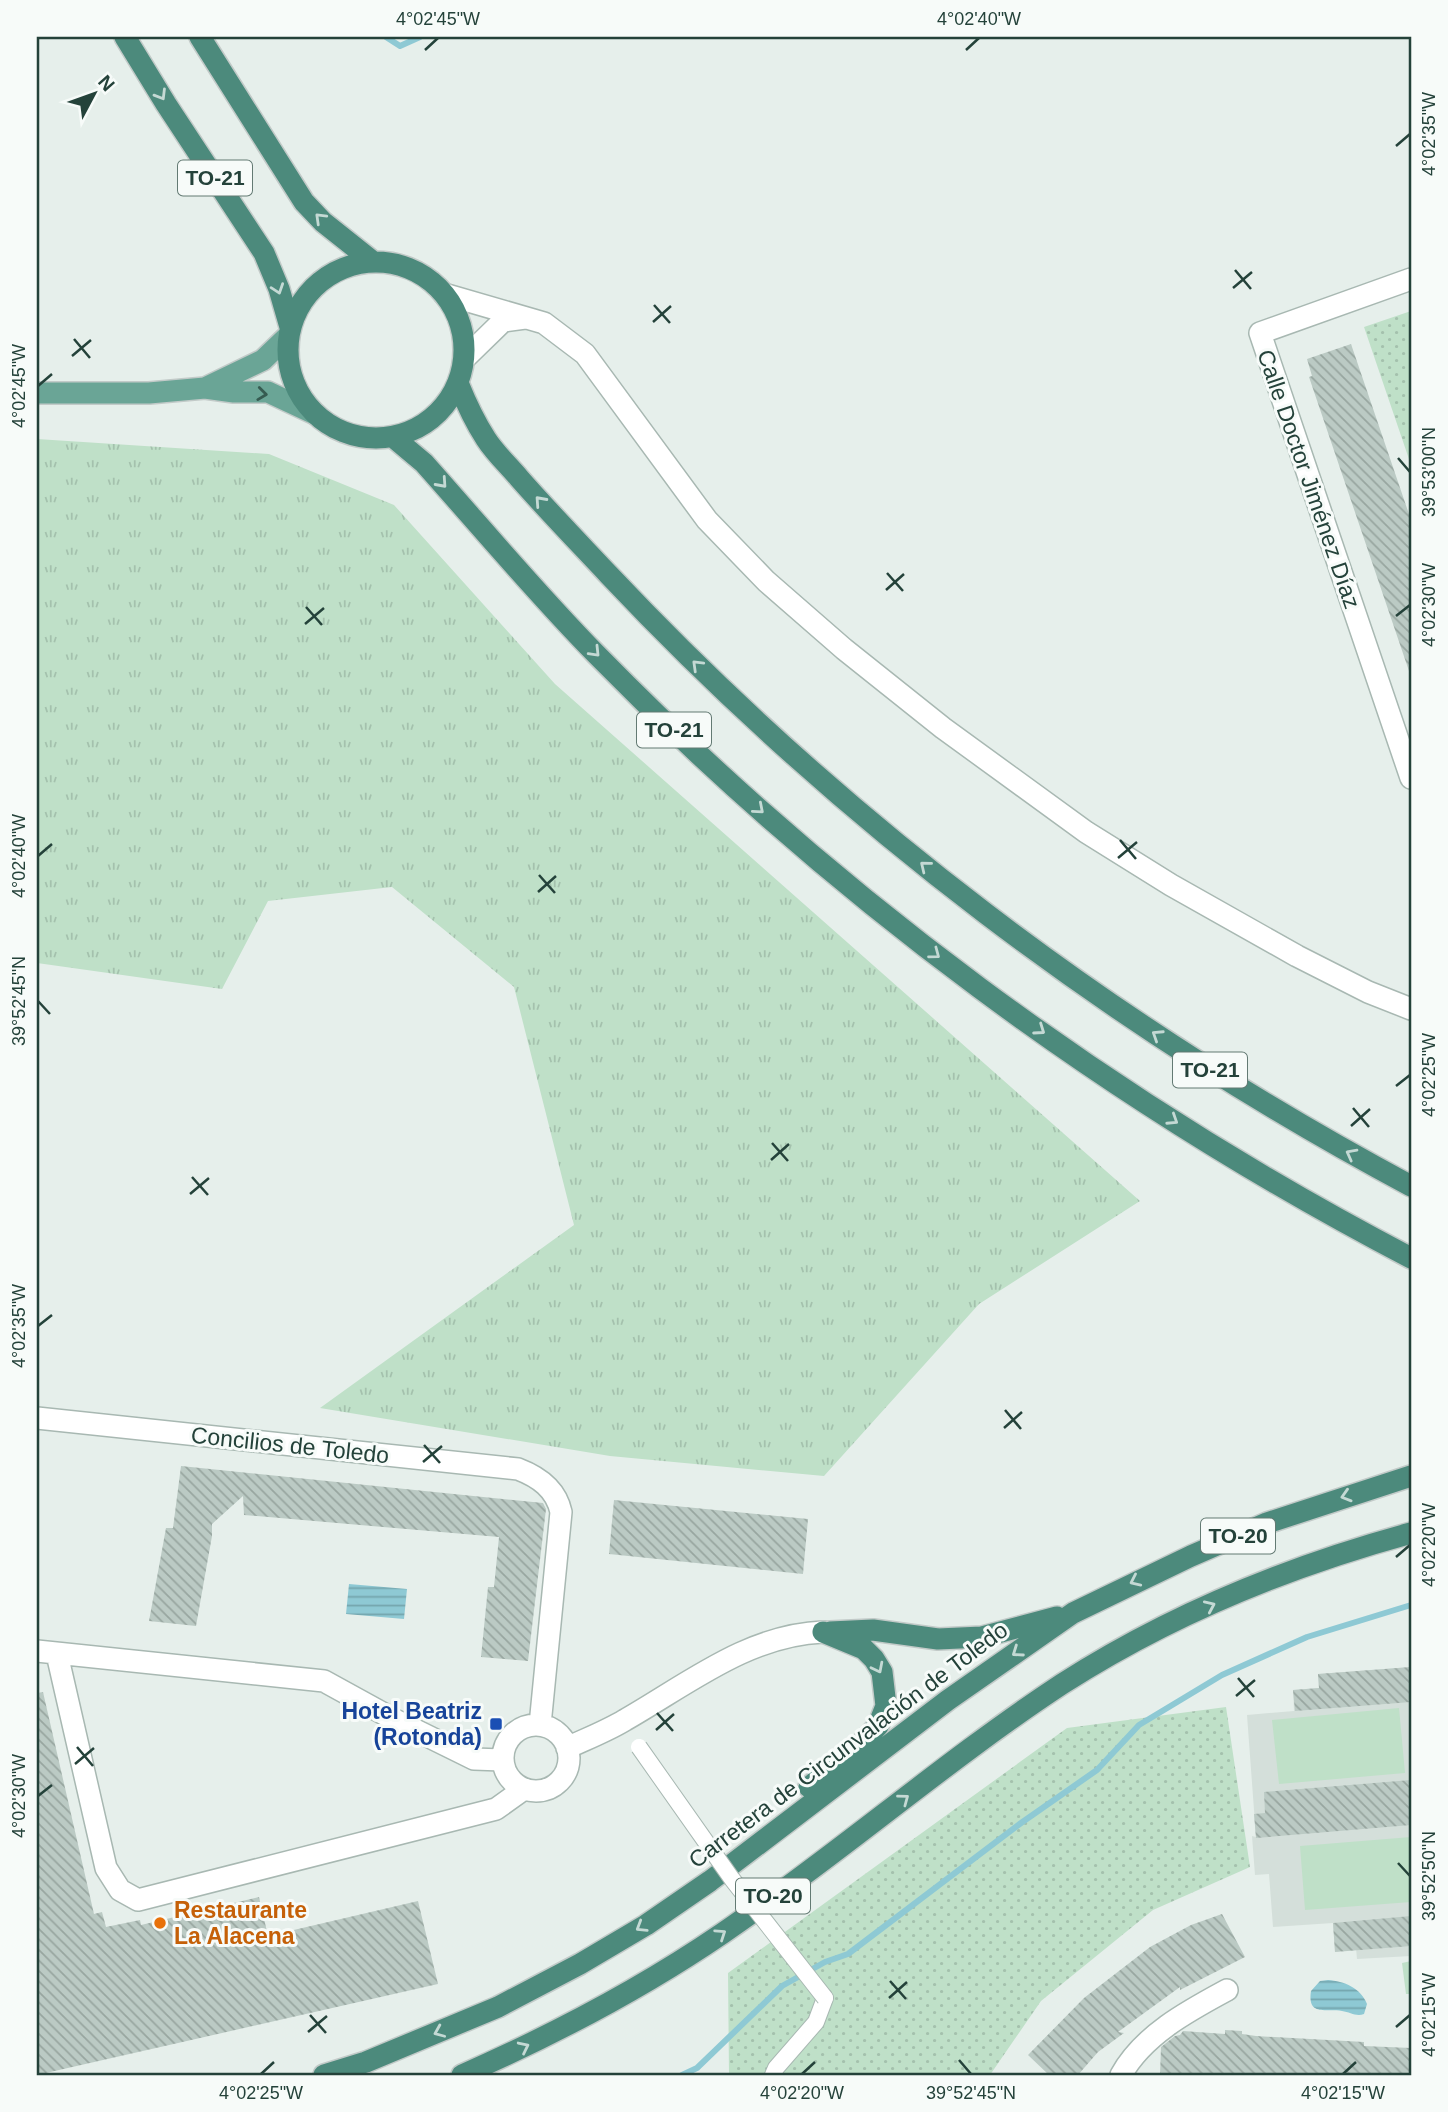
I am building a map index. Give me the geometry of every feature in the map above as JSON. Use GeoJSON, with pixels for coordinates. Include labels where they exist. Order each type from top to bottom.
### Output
{"type":"FeatureCollection","features":[{"type":"Feature","properties":{"kind":"highway","name":"TO-21"},"geometry":{"type":"LineString","coordinates":[[125,37],[264,253],[279,289],[289,332]]}},
{"type":"Feature","properties":{"kind":"highway","name":"TO-21"},"geometry":{"type":"LineString","coordinates":[[200,37],[304,202],[323,222],[372,261]]}},
{"type":"Feature","properties":{"kind":"highway","name":"TO-21"},"geometry":{"type":"LineString","coordinates":[[372,261],[393,263],[412,269],[429,279],[444,294],[456,313],[463,335],[464,359],[458,383],[439,412],[417,428],[393,437],[365,438],[338,430],[315,414],[301,398],[287,357],[289,332],[298,306],[312,288],[330,274],[350,265],[372,261]]}},
{"type":"Feature","properties":{"kind":"highway","name":"TO-21"},"geometry":{"type":"LineString","coordinates":[[458,383],[468,408],[488,442],[551,514],[746,713],[875,826],[1017,938],[1153,1033],[1265,1104],[1411,1186]]}},
{"type":"Feature","properties":{"kind":"highway","name":"TO-21"},"geometry":{"type":"LineString","coordinates":[[393,437],[424,463],[570,627],[666,722],[735,788],[875,907],[984,991],[1116,1083],[1224,1153],[1411,1258]]}},
{"type":"Feature","properties":{"kind":"highway","name":"Carretera de Circunvalación de Toledo"},"geometry":{"type":"LineString","coordinates":[[324,2075],[366,2062],[498,2007],[580,1964],[646,1925],[710,1881],[948,1700],[1073,1613],[1267,1523],[1411,1476]]}},
{"type":"Feature","properties":{"kind":"highway","name":"TO-20"},"geometry":{"type":"LineString","coordinates":[[462,2075],[569,2025],[634,1989],[724,1933],[960,1756],[1063,1684],[1108,1658],[1206,1607],[1256,1586],[1365,1546],[1411,1533]]}},
{"type":"Feature","properties":{"kind":"highway"},"geometry":{"type":"LineString","coordinates":[[823,1632],[873,1630],[938,1639],[982,1637],[1073,1613]]}},
{"type":"Feature","properties":{"kind":"highway"},"geometry":{"type":"LineString","coordinates":[[757,1845],[798,1797],[859,1746],[878,1726],[886,1706],[882,1672],[874,1659],[864,1649],[823,1632]]}},
{"type":"Feature","properties":{"kind":"main road"},"geometry":{"type":"LineString","coordinates":[[205,388],[263,360],[289,332]]}},
{"type":"Feature","properties":{"kind":"main road"},"geometry":{"type":"LineString","coordinates":[[37,393],[121,393],[205,388],[234,392],[268,392],[315,414]]}},
{"type":"Feature","properties":{"kind":"street","name":"Calle Doctor Jiménez Díaz"},"geometry":{"type":"LineString","coordinates":[[1409,766],[1405,738],[1259,333],[1411,279]]}},
{"type":"Feature","properties":{"kind":"street"},"geometry":{"type":"LineString","coordinates":[[444,294],[544,323],[585,354],[707,520],[766,581],[844,649],[943,728],[1086,832],[1171,885],[1297,956],[1368,992],[1411,1009]]}},
{"type":"Feature","properties":{"kind":"street"},"geometry":{"type":"LineString","coordinates":[[464,359],[503,321],[525,318]]}},
{"type":"Feature","properties":{"kind":"street","name":"Concilios de Toledo"},"geometry":{"type":"LineString","coordinates":[[37,1418],[518,1469],[533,1475],[554,1493],[561,1512],[540,1725]]}},
{"type":"Feature","properties":{"kind":"street"},"geometry":{"type":"LineString","coordinates":[[567,1748],[625,1721],[734,1656],[780,1637],[823,1632]]}},
{"type":"Feature","properties":{"kind":"street"},"geometry":{"type":"LineString","coordinates":[[502,1760],[474,1759],[324,1681],[47,1653],[106,1868],[120,1890],[138,1900],[496,1809],[524,1789]]}},
{"type":"Feature","properties":{"kind":"street"},"geometry":{"type":"LineString","coordinates":[[540,1725],[557,1732],[567,1748],[567,1769],[554,1786],[545,1790],[524,1789],[509,1777],[502,1760],[508,1739],[528,1726],[540,1725]]}},
{"type":"Feature","properties":{"kind":"street"},"geometry":{"type":"LineString","coordinates":[[639,1747],[732,1880],[825,1998],[816,2022],[773,2075]]}},
{"type":"Feature","properties":{"kind":"street"},"geometry":{"type":"LineString","coordinates":[[1121,2075],[1130,2058],[1177,2019],[1227,1990]]}},
{"type":"Feature","properties":{"kind":"shaded area"},"geometry":{"type":"Polygon","coordinates":[[[1411,1667],[1411,1956],[1357,1959],[1356,1948],[1335,1952],[1333,1923],[1273,1927],[1269,1874],[1255,1875],[1252,1836],[1256,1837],[1247,1715],[1294,1711],[1293,1690],[1319,1688],[1318,1674],[1411,1667]]]}},
{"type":"Feature","properties":{"kind":"green space"},"geometry":{"type":"Polygon","coordinates":[[[1411,311],[1411,465],[1364,327],[1411,311]]]}},
{"type":"Feature","properties":{"kind":"green space"},"geometry":{"type":"Polygon","coordinates":[[[37,439],[269,454],[394,505],[555,684],[1140,1201],[979,1304],[824,1476],[610,1456],[320,1408],[574,1225],[514,987],[392,887],[268,901],[222,989],[37,963],[37,439]]]}},
{"type":"Feature","properties":{"kind":"green space"},"geometry":{"type":"Polygon","coordinates":[[[1226,1707],[1250,1867],[1153,1910],[1041,2001],[990,2075],[729,2075],[728,1973],[1067,1728],[1226,1707]]]}},
{"type":"Feature","properties":{"kind":"green space"},"geometry":{"type":"Polygon","coordinates":[[[1399,1708],[1405,1773],[1279,1784],[1272,1720],[1399,1708]]]}},
{"type":"Feature","properties":{"kind":"green space"},"geometry":{"type":"Polygon","coordinates":[[[1411,1837],[1411,1902],[1305,1910],[1300,1846],[1411,1837]]]}},
{"type":"Feature","properties":{"kind":"green space"},"geometry":{"type":"Polygon","coordinates":[[[1411,1961],[1411,1994],[1406,1994],[1402,1963],[1411,1961]]]}},
{"type":"Feature","properties":{"kind":"water"},"geometry":{"type":"Polygon","coordinates":[[[349,1584],[407,1589],[404,1619],[346,1614],[349,1584]]]}},
{"type":"Feature","properties":{"kind":"water"},"geometry":{"type":"Polygon","coordinates":[[[1320,1981],[1346,1984],[1361,1994],[1367,2004],[1364,2014],[1315,2008],[1312,2005],[1311,1991],[1320,1981]]]}},
{"type":"Feature","properties":{"kind":"building"},"geometry":{"type":"Polygon","coordinates":[[[1351,344],[1411,520],[1411,671],[1309,377],[1312,376],[1307,359],[1351,344]]]}},
{"type":"Feature","properties":{"kind":"building"},"geometry":{"type":"Polygon","coordinates":[[[181,1466],[543,1503],[546,1509],[528,1661],[481,1657],[488,1587],[494,1587],[499,1537],[244,1515],[243,1496],[212,1524],[196,1626],[149,1621],[166,1528],[173,1528],[181,1466]]]}},
{"type":"Feature","properties":{"kind":"building"},"geometry":{"type":"Polygon","coordinates":[[[614,1500],[808,1519],[803,1574],[609,1554],[614,1500]]]}},
{"type":"Feature","properties":{"kind":"building"},"geometry":{"type":"Polygon","coordinates":[[[1411,1667],[1411,1702],[1295,1711],[1293,1690],[1319,1688],[1318,1674],[1411,1667]]]}},
{"type":"Feature","properties":{"kind":"building"},"geometry":{"type":"Polygon","coordinates":[[[43,1692],[94,1914],[102,1912],[106,1927],[140,1920],[141,1925],[259,1897],[268,1936],[418,1901],[438,1984],[37,2075],[37,1693],[43,1692]]]}},
{"type":"Feature","properties":{"kind":"building"},"geometry":{"type":"Polygon","coordinates":[[[1411,1780],[1411,1825],[1256,1838],[1254,1814],[1265,1813],[1264,1792],[1411,1780]]]}},
{"type":"Feature","properties":{"kind":"building"},"geometry":{"type":"Polygon","coordinates":[[[1222,1914],[1245,1957],[1180,1990],[1180,1987],[1118,2032],[1124,2033],[1098,2052],[1078,2075],[1049,2075],[1028,2055],[1084,1998],[1150,1947],[1191,1925],[1222,1914]]]}},
{"type":"Feature","properties":{"kind":"building"},"geometry":{"type":"Polygon","coordinates":[[[1411,1916],[1411,1946],[1335,1952],[1333,1923],[1411,1916]]]}},
{"type":"Feature","properties":{"kind":"building"},"geometry":{"type":"Polygon","coordinates":[[[1225,2030],[1242,2031],[1242,2034],[1256,2036],[1364,2042],[1364,2046],[1411,2048],[1411,2075],[1160,2075],[1161,2047],[1175,2036],[1183,2031],[1225,2034],[1225,2030]]]}},
{"type":"Feature","properties":{"kind":"waterway"},"geometry":{"type":"LineString","coordinates":[[386,37],[400,46],[420,37]]}},
{"type":"Feature","properties":{"kind":"waterway"},"geometry":{"type":"LineString","coordinates":[[682,2075],[697,2068],[782,1986],[825,1962],[848,1954],[1021,1823],[1097,1770],[1139,1725],[1222,1675],[1307,1637],[1411,1605]]}},
{"type":"Feature","properties":{"kind":"place","name":"Hotel Beatriz (Rotonda)"},"geometry":{"type":"Point","coordinates":[496,1724]}},
{"type":"Feature","properties":{"kind":"place","name":"Restaurante La Alacena"},"geometry":{"type":"Point","coordinates":[160,1923]}}]}
